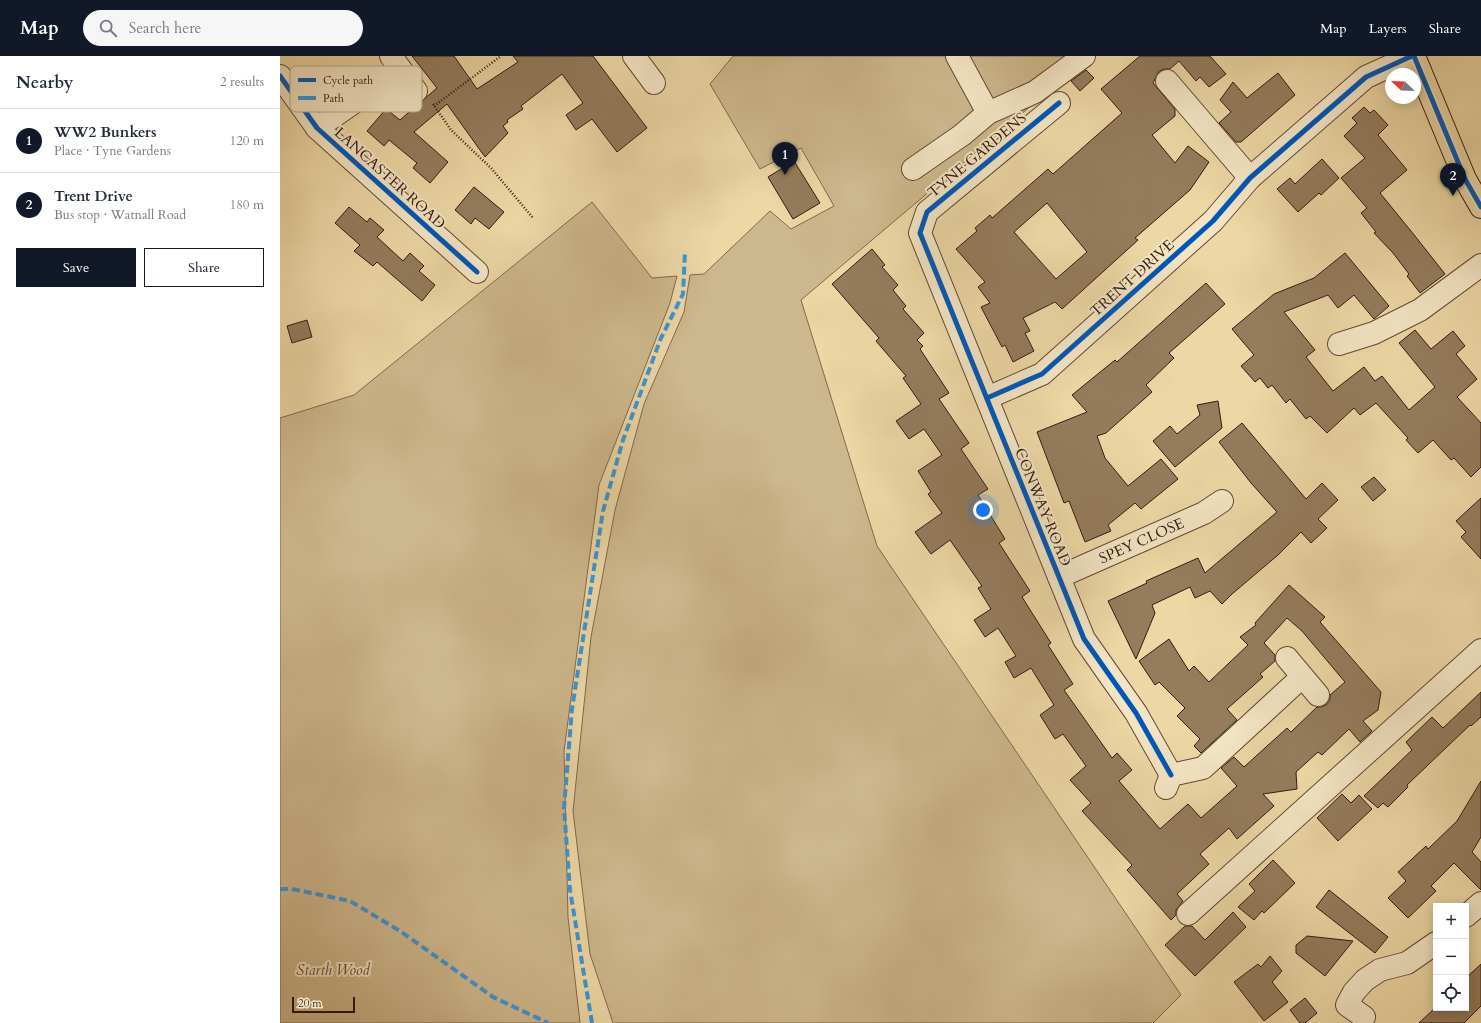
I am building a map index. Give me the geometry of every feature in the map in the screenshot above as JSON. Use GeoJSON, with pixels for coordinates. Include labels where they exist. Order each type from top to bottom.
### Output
{"type":"FeatureCollection","features":[{"type":"Feature","properties":{"kind":"main road"},"geometry":{"type":"LineString","coordinates":[[1413,56],[1465,178],[1481,207]]}},
{"type":"Feature","properties":{"kind":"street"},"geometry":{"type":"LineString","coordinates":[[634,56],[654,83]]}},
{"type":"Feature","properties":{"kind":"street"},"geometry":{"type":"LineString","coordinates":[[957,56],[988,113]]}},
{"type":"Feature","properties":{"kind":"street"},"geometry":{"type":"LineString","coordinates":[[913,169],[962,135],[988,113],[1034,92],[1084,56]]}},
{"type":"Feature","properties":{"kind":"street","name":"TRENT DRIVE"},"geometry":{"type":"LineString","coordinates":[[987,398],[1042,374],[1213,221],[1250,178],[1366,77],[1413,56]]}},
{"type":"Feature","properties":{"kind":"street","name":"LANCASTER ROAD"},"geometry":{"type":"LineString","coordinates":[[280,76],[290,90]]}},
{"type":"Feature","properties":{"kind":"street"},"geometry":{"type":"LineString","coordinates":[[1167,81],[1250,178]]}},
{"type":"Feature","properties":{"kind":"street","name":"TYNE GARDENS"},"geometry":{"type":"LineString","coordinates":[[920,233],[927,212],[1059,102]]}},
{"type":"Feature","properties":{"kind":"street","name":"LANCASTER ROAD"},"geometry":{"type":"LineString","coordinates":[[305,112],[316,128],[477,272]]}},
{"type":"Feature","properties":{"kind":"street","name":"LANCASTER ROAD"},"geometry":{"type":"LineString","coordinates":[[316,128],[336,112]]}},
{"type":"Feature","properties":{"kind":"street","name":"CONWAY ROAD"},"geometry":{"type":"LineString","coordinates":[[920,233],[1084,639],[1136,713],[1169,781],[1203,768],[1302,677]]}},
{"type":"Feature","properties":{"kind":"street"},"geometry":{"type":"LineString","coordinates":[[1339,344],[1374,333],[1420,310],[1481,266]]}},
{"type":"Feature","properties":{"kind":"street","name":"SPEY CLOSE"},"geometry":{"type":"LineString","coordinates":[[1059,578],[1204,514],[1222,501]]}},
{"type":"Feature","properties":{"kind":"street"},"geometry":{"type":"LineString","coordinates":[[1188,914],[1481,650]]}},
{"type":"Feature","properties":{"kind":"street"},"geometry":{"type":"LineString","coordinates":[[1286,658],[1318,695]]}},
{"type":"Feature","properties":{"kind":"street"},"geometry":{"type":"LineString","coordinates":[[1469,913],[1481,903]]}},
{"type":"Feature","properties":{"kind":"street"},"geometry":{"type":"LineString","coordinates":[[1364,1017],[1347,1004],[1359,986],[1380,970],[1406,963],[1433,945]]}},
{"type":"Feature","properties":{"kind":"path"},"geometry":{"type":"LineString","coordinates":[[434,106],[501,56]]}},
{"type":"Feature","properties":{"kind":"path"},"geometry":{"type":"LineString","coordinates":[[422,92],[424,92],[451,130],[491,168],[533,218]]}},
{"type":"Feature","properties":{"kind":"green space"},"geometry":{"type":"Polygon","coordinates":[[[733,56],[1080,56],[1084,61],[801,300],[877,546],[1181,995],[1153,1023],[613,1023],[590,954],[573,811],[591,637],[615,510],[644,404],[684,312],[690,275],[704,274],[770,211],[791,229],[834,206],[801,148],[760,169],[710,84],[733,56]]]}},
{"type":"Feature","properties":{"kind":"green space","name":"Starth Wood"},"geometry":{"type":"Polygon","coordinates":[[[592,202],[652,278],[677,276],[670,303],[599,485],[564,751],[568,917],[580,1023],[280,1023],[280,418],[354,395],[592,202]]]}},
{"type":"Feature","properties":{"kind":"building"},"geometry":{"type":"Polygon","coordinates":[[[412,56],[454,56],[477,89],[518,62],[513,56],[593,56],[647,128],[617,152],[592,119],[576,130],[566,115],[583,103],[562,74],[521,106],[523,109],[507,120],[508,122],[503,126],[508,133],[485,157],[447,104],[414,132],[448,162],[430,183],[413,168],[417,163],[389,140],[384,146],[367,131],[383,112],[390,112],[400,120],[409,112],[422,112],[422,101],[437,88],[422,69],[422,66],[420,66],[412,56]]]}},
{"type":"Feature","properties":{"kind":"building"},"geometry":{"type":"Polygon","coordinates":[[[1140,56],[1210,56],[1226,74],[1209,87],[1200,77],[1196,81],[1179,61],[1170,69],[1159,71],[1153,83],[1175,109],[1175,116],[1152,135],[1175,163],[1188,146],[1209,162],[1190,190],[1135,238],[1138,240],[1062,309],[1055,302],[1023,318],[1030,331],[1025,333],[1034,351],[1013,362],[1005,345],[1002,347],[981,307],[990,303],[978,287],[985,282],[956,249],[977,231],[975,228],[990,215],[992,218],[1048,169],[1053,174],[1122,113],[1101,89],[1140,56]],[[1047,203],[1014,232],[1056,279],[1087,252],[1047,203]]]}},
{"type":"Feature","properties":{"kind":"building"},"geometry":{"type":"Polygon","coordinates":[[[1086,70],[1094,78],[1080,91],[1071,81],[1086,70]]]}},
{"type":"Feature","properties":{"kind":"building"},"geometry":{"type":"Polygon","coordinates":[[[1278,73],[1295,95],[1241,142],[1236,142],[1219,123],[1231,112],[1220,100],[1233,82],[1247,98],[1278,73]]]}},
{"type":"Feature","properties":{"kind":"building"},"geometry":{"type":"Polygon","coordinates":[[[1364,107],[1370,113],[1374,110],[1388,125],[1378,135],[1407,170],[1380,193],[1445,274],[1420,293],[1407,276],[1409,274],[1393,253],[1374,233],[1376,232],[1361,213],[1367,208],[1341,178],[1365,158],[1344,136],[1357,123],[1352,118],[1364,107]]]}},
{"type":"Feature","properties":{"kind":"building"},"geometry":{"type":"Polygon","coordinates":[[[1322,159],[1339,178],[1321,195],[1319,193],[1298,212],[1277,189],[1290,178],[1295,184],[1322,159]]]}},
{"type":"Feature","properties":{"kind":"building"},"geometry":{"type":"Polygon","coordinates":[[[794,161],[820,203],[793,219],[768,177],[794,161]]]}},
{"type":"Feature","properties":{"kind":"building"},"geometry":{"type":"Polygon","coordinates":[[[474,187],[504,212],[489,229],[475,218],[471,224],[455,210],[474,187]]]}},
{"type":"Feature","properties":{"kind":"building"},"geometry":{"type":"Polygon","coordinates":[[[349,207],[367,222],[370,218],[384,230],[377,237],[403,261],[410,253],[424,266],[419,271],[435,285],[422,301],[377,262],[373,266],[354,251],[360,245],[335,223],[349,207]]]}},
{"type":"Feature","properties":{"kind":"building"},"geometry":{"type":"Polygon","coordinates":[[[872,249],[885,265],[882,267],[898,285],[893,290],[906,306],[903,309],[924,333],[917,340],[923,346],[920,349],[949,393],[939,399],[969,443],[961,449],[988,489],[978,495],[1005,539],[999,543],[1030,591],[1022,597],[1051,643],[1048,645],[1073,684],[1064,690],[1112,758],[1117,753],[1132,770],[1119,781],[1160,829],[1188,804],[1201,818],[1237,786],[1221,768],[1234,757],[1244,767],[1287,728],[1291,732],[1317,707],[1326,705],[1330,700],[1330,695],[1345,682],[1302,631],[1287,618],[1264,643],[1275,655],[1275,661],[1260,674],[1263,677],[1227,709],[1237,720],[1201,753],[1194,746],[1200,739],[1177,716],[1185,708],[1159,682],[1155,685],[1139,661],[1169,639],[1189,671],[1194,666],[1209,682],[1248,645],[1240,637],[1256,625],[1255,623],[1289,585],[1325,617],[1320,622],[1381,692],[1378,710],[1363,721],[1372,731],[1360,742],[1349,729],[1322,755],[1318,752],[1296,772],[1297,789],[1263,794],[1274,806],[1237,839],[1229,828],[1200,854],[1209,864],[1177,894],[1183,901],[1176,910],[1176,915],[1171,920],[1127,870],[1132,865],[1082,811],[1091,803],[1070,780],[1086,766],[1063,734],[1055,739],[1040,715],[1054,705],[1031,668],[1014,678],[1005,662],[1016,656],[998,628],[985,637],[974,620],[991,609],[978,588],[982,586],[950,540],[931,554],[915,532],[942,513],[928,494],[931,492],[918,471],[942,455],[924,429],[909,439],[896,421],[921,404],[903,378],[906,376],[876,341],[879,338],[832,284],[872,249]]]}},
{"type":"Feature","properties":{"kind":"building"},"geometry":{"type":"Polygon","coordinates":[[[1345,253],[1389,306],[1374,319],[1354,295],[1338,308],[1328,295],[1284,312],[1315,350],[1306,357],[1333,391],[1364,367],[1375,381],[1382,376],[1409,410],[1435,387],[1399,343],[1415,330],[1431,349],[1453,331],[1465,346],[1456,354],[1477,379],[1457,397],[1481,423],[1481,467],[1471,477],[1454,458],[1451,460],[1433,440],[1418,453],[1406,440],[1408,438],[1376,403],[1360,415],[1354,408],[1327,433],[1310,416],[1306,419],[1290,399],[1286,403],[1272,385],[1268,388],[1260,378],[1255,382],[1241,366],[1254,355],[1232,329],[1274,294],[1314,278],[1345,253]]]}},
{"type":"Feature","properties":{"kind":"building"},"geometry":{"type":"Polygon","coordinates":[[[1206,283],[1225,304],[1169,353],[1174,358],[1146,385],[1152,392],[1106,433],[1097,436],[1105,458],[1128,486],[1161,459],[1178,479],[1141,509],[1135,503],[1108,525],[1111,531],[1085,542],[1069,501],[1064,503],[1037,432],[1087,412],[1072,395],[1115,360],[1117,362],[1206,283]]]}},
{"type":"Feature","properties":{"kind":"building"},"geometry":{"type":"Polygon","coordinates":[[[307,320],[312,337],[292,343],[287,326],[307,320]]]}},
{"type":"Feature","properties":{"kind":"building"},"geometry":{"type":"Polygon","coordinates":[[[1218,401],[1222,428],[1175,467],[1153,441],[1170,426],[1177,434],[1200,415],[1197,405],[1218,401]]]}},
{"type":"Feature","properties":{"kind":"building"},"geometry":{"type":"Polygon","coordinates":[[[1242,423],[1306,499],[1322,483],[1338,500],[1318,519],[1327,528],[1311,543],[1301,532],[1278,555],[1222,604],[1210,591],[1195,598],[1190,587],[1152,605],[1155,613],[1136,659],[1108,601],[1147,583],[1146,581],[1198,558],[1205,573],[1277,512],[1251,483],[1219,442],[1242,423]]]}},
{"type":"Feature","properties":{"kind":"building"},"geometry":{"type":"Polygon","coordinates":[[[1374,477],[1386,490],[1373,501],[1361,487],[1374,477]]]}},
{"type":"Feature","properties":{"kind":"building"},"geometry":{"type":"Polygon","coordinates":[[[1481,498],[1481,559],[1461,537],[1466,532],[1456,521],[1481,498]]]}},
{"type":"Feature","properties":{"kind":"building"},"geometry":{"type":"Polygon","coordinates":[[[1481,692],[1481,717],[1471,726],[1470,725],[1407,785],[1408,787],[1388,807],[1383,803],[1378,808],[1364,796],[1412,750],[1406,742],[1432,717],[1443,728],[1481,692]]]}},
{"type":"Feature","properties":{"kind":"building"},"geometry":{"type":"Polygon","coordinates":[[[1481,781],[1481,837],[1472,852],[1481,862],[1481,890],[1454,863],[1431,886],[1436,891],[1408,918],[1388,898],[1406,881],[1398,872],[1426,846],[1428,849],[1457,821],[1481,781]]]}},
{"type":"Feature","properties":{"kind":"building"},"geometry":{"type":"Polygon","coordinates":[[[1342,794],[1351,803],[1359,795],[1372,809],[1338,841],[1317,818],[1342,794]]]}},
{"type":"Feature","properties":{"kind":"building"},"geometry":{"type":"Polygon","coordinates":[[[1273,860],[1295,883],[1264,913],[1262,911],[1254,920],[1238,907],[1255,891],[1249,884],[1273,860]]]}},
{"type":"Feature","properties":{"kind":"building"},"geometry":{"type":"Polygon","coordinates":[[[1329,890],[1388,937],[1375,953],[1316,907],[1329,890]]]}},
{"type":"Feature","properties":{"kind":"building"},"geometry":{"type":"Polygon","coordinates":[[[1233,912],[1246,927],[1195,976],[1165,945],[1185,926],[1192,926],[1205,940],[1233,912]]]}},
{"type":"Feature","properties":{"kind":"building"},"geometry":{"type":"Polygon","coordinates":[[[1307,936],[1353,941],[1325,976],[1296,953],[1296,945],[1307,936]]]}},
{"type":"Feature","properties":{"kind":"building"},"geometry":{"type":"Polygon","coordinates":[[[1270,956],[1282,971],[1272,982],[1288,1002],[1264,1021],[1234,982],[1258,964],[1261,967],[1270,956]]]}},
{"type":"Feature","properties":{"kind":"building"},"geometry":{"type":"Polygon","coordinates":[[[1481,964],[1481,1006],[1464,1023],[1419,1023],[1433,1010],[1469,1011],[1469,975],[1481,964]]]}},
{"type":"Feature","properties":{"kind":"building"},"geometry":{"type":"Polygon","coordinates":[[[1305,998],[1317,1013],[1305,1023],[1300,1023],[1290,1010],[1305,998]]]}},
{"type":"Feature","properties":{"kind":"marked path"},"geometry":{"type":"LineString","coordinates":[[592,1023],[570,890],[564,808],[572,709],[603,511],[623,440],[661,338],[683,294],[685,252]]}},
{"type":"Feature","properties":{"kind":"marked path"},"geometry":{"type":"LineString","coordinates":[[280,889],[292,889],[350,901],[400,931],[493,997],[548,1023]]}},
{"type":"Feature","properties":{"kind":"cycle path"},"geometry":{"type":"LineString","coordinates":[[987,398],[1042,374],[1213,221],[1250,178],[1366,77],[1412,56]]}},
{"type":"Feature","properties":{"kind":"cycle path"},"geometry":{"type":"LineString","coordinates":[[1414,56],[1465,179],[1481,207]]}},
{"type":"Feature","properties":{"kind":"cycle path"},"geometry":{"type":"LineString","coordinates":[[280,76],[290,90]]}},
{"type":"Feature","properties":{"kind":"cycle path"},"geometry":{"type":"LineString","coordinates":[[1059,103],[927,212],[920,233],[1084,639],[1136,713],[1171,775]]}},
{"type":"Feature","properties":{"kind":"cycle path"},"geometry":{"type":"LineString","coordinates":[[306,112],[317,128],[477,272]]}},
{"type":"Feature","properties":{"kind":"place","name":"WW2 Bunkers"},"geometry":{"type":"Point","coordinates":[785,175]}},
{"type":"Feature","properties":{"kind":"place","name":"Trent Drive"},"geometry":{"type":"Point","coordinates":[1453,196]}}]}
